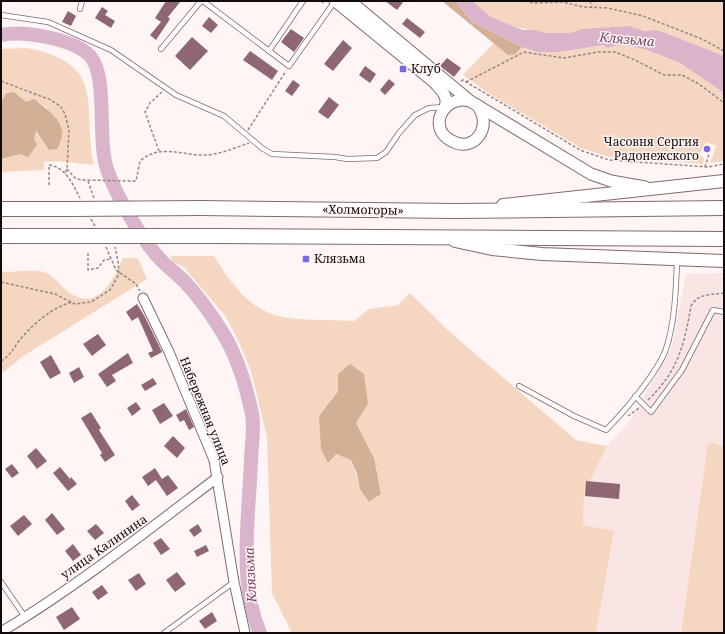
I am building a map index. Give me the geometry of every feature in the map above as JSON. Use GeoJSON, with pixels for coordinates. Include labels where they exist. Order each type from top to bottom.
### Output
{"type":"FeatureCollection","features":[{"type":"Feature","properties":{"kind":"highway","name":"«Холмогоры»"},"geometry":{"type":"LineString","coordinates":[[1,209],[200,208],[456,212],[724,208]]}},
{"type":"Feature","properties":{"kind":"highway"},"geometry":{"type":"LineString","coordinates":[[1,236],[724,239]]}},
{"type":"Feature","properties":{"kind":"main road"},"geometry":{"type":"LineString","coordinates":[[456,212],[653,188],[724,181]]}},
{"type":"Feature","properties":{"kind":"main road"},"geometry":{"type":"LineString","coordinates":[[436,237],[492,249],[542,254],[724,261]]}},
{"type":"Feature","properties":{"kind":"street"},"geometry":{"type":"LineString","coordinates":[[335,1],[434,82],[444,93],[447,99],[440,118],[442,132],[448,140],[461,144],[475,139],[481,132],[484,123],[483,115],[473,102],[456,100],[445,107]]}},
{"type":"Feature","properties":{"kind":"street"},"geometry":{"type":"LineString","coordinates":[[350,1],[473,102],[592,174],[611,181],[653,188]]}},
{"type":"Feature","properties":{"kind":"street","name":"Набережная улица"},"geometry":{"type":"LineString","coordinates":[[143,298],[169,352],[214,460],[234,582],[245,633]]}},
{"type":"Feature","properties":{"kind":"street","name":"улица Калинина"},"geometry":{"type":"LineString","coordinates":[[1,632],[25,617],[139,537],[218,477]]}},
{"type":"Feature","properties":{"kind":"lane"},"geometry":{"type":"LineString","coordinates":[[80,9],[82,1]]}},
{"type":"Feature","properties":{"kind":"lane"},"geometry":{"type":"LineString","coordinates":[[161,49],[202,1],[289,66],[335,1]]}},
{"type":"Feature","properties":{"kind":"lane"},"geometry":{"type":"LineString","coordinates":[[268,51],[303,1]]}},
{"type":"Feature","properties":{"kind":"lane"},"geometry":{"type":"LineString","coordinates":[[1,15],[48,22],[68,29],[111,50],[165,89],[224,116],[254,142],[272,154],[287,156],[305,155],[359,160],[377,158],[386,152],[407,123],[422,110],[436,106],[445,107]]}},
{"type":"Feature","properties":{"kind":"lane"},"geometry":{"type":"LineString","coordinates":[[520,386],[574,416],[606,430],[622,414],[658,364],[666,349],[674,299],[678,259]]}},
{"type":"Feature","properties":{"kind":"lane"},"geometry":{"type":"LineString","coordinates":[[635,396],[651,412],[682,370],[712,310],[724,312]]}},
{"type":"Feature","properties":{"kind":"lane"},"geometry":{"type":"LineString","coordinates":[[1,582],[25,617]]}},
{"type":"Feature","properties":{"kind":"lane"},"geometry":{"type":"LineString","coordinates":[[164,633],[234,582]]}},
{"type":"Feature","properties":{"kind":"path"},"geometry":{"type":"LineString","coordinates":[[525,1],[534,3],[562,2],[608,8],[643,16],[702,39],[724,52]]}},
{"type":"Feature","properties":{"kind":"path"},"geometry":{"type":"LineString","coordinates":[[590,1],[592,7]]}},
{"type":"Feature","properties":{"kind":"path"},"geometry":{"type":"LineString","coordinates":[[466,82],[524,52],[564,58],[598,52],[615,52],[635,60],[664,76],[682,75],[699,84],[724,103]]}},
{"type":"Feature","properties":{"kind":"path"},"geometry":{"type":"LineString","coordinates":[[246,134],[289,66]]}},
{"type":"Feature","properties":{"kind":"path"},"geometry":{"type":"LineString","coordinates":[[459,82],[463,80],[540,128],[580,150],[609,160],[705,167],[724,164]]}},
{"type":"Feature","properties":{"kind":"path"},"geometry":{"type":"LineString","coordinates":[[1,81],[51,100],[61,108],[69,130],[67,169],[64,173]]}},
{"type":"Feature","properties":{"kind":"path"},"geometry":{"type":"LineString","coordinates":[[159,151],[145,112],[150,103],[165,89]]}},
{"type":"Feature","properties":{"kind":"path"},"geometry":{"type":"LineString","coordinates":[[67,169],[75,178],[97,181],[136,181],[140,161],[152,153],[168,150],[205,155],[254,142]]}},
{"type":"Feature","properties":{"kind":"path"},"geometry":{"type":"LineString","coordinates":[[705,167],[709,154]]}},
{"type":"Feature","properties":{"kind":"path"},"geometry":{"type":"LineString","coordinates":[[49,165],[49,185]]}},
{"type":"Feature","properties":{"kind":"path"},"geometry":{"type":"LineString","coordinates":[[88,253],[88,270],[98,268],[104,260],[112,259]]}},
{"type":"Feature","properties":{"kind":"path"},"geometry":{"type":"LineString","coordinates":[[1,282],[55,294],[72,302],[85,304],[98,299],[110,290],[119,274],[136,284],[143,298]]}},
{"type":"Feature","properties":{"kind":"path"},"geometry":{"type":"LineString","coordinates":[[625,418],[643,404],[666,379],[680,357],[691,306],[695,298],[724,293]]}},
{"type":"Feature","properties":{"kind":"path"},"geometry":{"type":"LineString","coordinates":[[1,361],[9,356],[20,339],[42,318],[59,307],[72,302]]}},
{"type":"Feature","properties":{"kind":"shaded area"},"geometry":{"type":"Polygon","coordinates":[[[442,1],[455,1],[472,22],[522,47],[515,54],[508,55],[442,1]]]}},
{"type":"Feature","properties":{"kind":"shaded area"},"geometry":{"type":"Polygon","coordinates":[[[472,1],[724,1],[724,56],[653,30],[630,27],[612,27],[553,34],[519,28],[491,17],[472,1]]]}},
{"type":"Feature","properties":{"kind":"shaded area"},"geometry":{"type":"Polygon","coordinates":[[[494,43],[499,47],[520,49],[522,47],[537,52],[603,45],[608,48],[619,45],[630,46],[647,50],[680,63],[724,93],[724,161],[710,163],[716,146],[706,142],[699,155],[704,158],[703,164],[609,157],[581,148],[491,95],[463,75],[494,43]]]}},
{"type":"Feature","properties":{"kind":"shaded area"},"geometry":{"type":"Polygon","coordinates":[[[27,48],[53,55],[70,65],[81,76],[86,90],[89,106],[91,144],[94,165],[57,161],[44,162],[44,170],[1,172],[1,159],[18,153],[27,147],[31,142],[35,131],[49,150],[47,108],[34,99],[26,102],[14,92],[6,92],[1,102],[1,49],[27,48]]]}},
{"type":"Feature","properties":{"kind":"shaded area"},"geometry":{"type":"Polygon","coordinates":[[[14,92],[26,102],[34,99],[58,120],[62,133],[61,141],[57,149],[49,150],[36,131],[34,139],[37,145],[28,157],[20,154],[1,159],[1,102],[6,93],[14,92]]]}},
{"type":"Feature","properties":{"kind":"shaded area"},"geometry":{"type":"Polygon","coordinates":[[[171,256],[214,256],[231,282],[245,297],[262,310],[280,317],[312,320],[354,321],[369,309],[398,305],[410,293],[451,333],[576,440],[607,446],[584,493],[583,525],[614,531],[596,633],[292,633],[272,593],[267,437],[251,371],[239,342],[226,317],[183,266],[172,262],[171,256]],[[338,374],[338,390],[319,416],[336,454],[351,460],[361,487],[370,502],[381,494],[374,458],[356,423],[368,404],[338,374]]]}},
{"type":"Feature","properties":{"kind":"shaded area"},"geometry":{"type":"Polygon","coordinates":[[[123,258],[138,258],[147,279],[22,357],[1,374],[1,272],[44,272],[53,277],[66,290],[77,297],[86,299],[94,297],[102,292],[114,277],[123,258]]]}},
{"type":"Feature","properties":{"kind":"shaded area"},"geometry":{"type":"Polygon","coordinates":[[[724,273],[724,446],[708,442],[681,633],[596,633],[614,532],[583,525],[584,493],[607,446],[630,421],[672,347],[686,274],[724,273]]]}},
{"type":"Feature","properties":{"kind":"shaded area"},"geometry":{"type":"Polygon","coordinates":[[[350,364],[364,374],[368,404],[356,423],[374,458],[381,494],[369,502],[360,489],[357,474],[351,460],[336,454],[328,463],[321,449],[319,416],[338,391],[338,374],[350,364]]]}},
{"type":"Feature","properties":{"kind":"shaded area"},"geometry":{"type":"Polygon","coordinates":[[[708,442],[724,446],[724,633],[681,633],[708,442]]]}},
{"type":"Feature","properties":{"kind":"water"},"geometry":{"type":"Polygon","coordinates":[[[455,1],[472,1],[491,17],[523,30],[535,30],[547,33],[570,33],[582,29],[628,26],[645,31],[660,31],[724,56],[724,93],[680,63],[647,50],[630,46],[619,45],[608,48],[603,45],[558,52],[537,52],[522,47],[472,22],[455,1]]]}},
{"type":"Feature","properties":{"kind":"building"},"geometry":{"type":"Polygon","coordinates":[[[166,1],[181,1],[168,17],[170,19],[156,40],[150,35],[161,22],[155,18],[166,1]]]}},
{"type":"Feature","properties":{"kind":"building"},"geometry":{"type":"Polygon","coordinates":[[[385,1],[404,1],[397,10],[385,1]]]}},
{"type":"Feature","properties":{"kind":"building"},"geometry":{"type":"Polygon","coordinates":[[[102,7],[108,11],[105,15],[115,21],[111,28],[95,18],[102,7]]]}},
{"type":"Feature","properties":{"kind":"building"},"geometry":{"type":"Polygon","coordinates":[[[68,11],[76,16],[71,26],[62,22],[68,11]]]}},
{"type":"Feature","properties":{"kind":"building"},"geometry":{"type":"Polygon","coordinates":[[[209,17],[218,25],[211,33],[202,26],[209,17]]]}},
{"type":"Feature","properties":{"kind":"building"},"geometry":{"type":"Polygon","coordinates":[[[407,18],[425,32],[420,38],[402,24],[407,18]]]}},
{"type":"Feature","properties":{"kind":"building"},"geometry":{"type":"Polygon","coordinates":[[[291,29],[304,38],[294,52],[281,42],[291,29]]]}},
{"type":"Feature","properties":{"kind":"building"},"geometry":{"type":"Polygon","coordinates":[[[192,37],[208,51],[190,70],[175,56],[192,37]]]}},
{"type":"Feature","properties":{"kind":"building"},"geometry":{"type":"Polygon","coordinates":[[[343,40],[352,48],[333,71],[324,64],[343,40]]]}},
{"type":"Feature","properties":{"kind":"building"},"geometry":{"type":"Polygon","coordinates":[[[250,51],[278,71],[272,80],[243,60],[250,51]]]}},
{"type":"Feature","properties":{"kind":"building"},"geometry":{"type":"Polygon","coordinates":[[[447,58],[461,68],[454,77],[440,66],[447,58]]]}},
{"type":"Feature","properties":{"kind":"building"},"geometry":{"type":"Polygon","coordinates":[[[365,66],[376,74],[370,83],[359,75],[365,66]]]}},
{"type":"Feature","properties":{"kind":"building"},"geometry":{"type":"Polygon","coordinates":[[[389,79],[395,84],[385,95],[380,90],[389,79]]]}},
{"type":"Feature","properties":{"kind":"building"},"geometry":{"type":"Polygon","coordinates":[[[293,80],[300,85],[292,96],[285,91],[293,80]]]}},
{"type":"Feature","properties":{"kind":"building"},"geometry":{"type":"Polygon","coordinates":[[[329,97],[339,105],[328,119],[318,112],[329,97]]]}},
{"type":"Feature","properties":{"kind":"building"},"geometry":{"type":"Polygon","coordinates":[[[137,304],[162,352],[151,358],[148,353],[153,351],[138,317],[132,321],[126,312],[137,304]]]}},
{"type":"Feature","properties":{"kind":"building"},"geometry":{"type":"Polygon","coordinates":[[[98,334],[106,345],[92,356],[83,344],[98,334]]]}},
{"type":"Feature","properties":{"kind":"building"},"geometry":{"type":"Polygon","coordinates":[[[128,353],[133,363],[112,375],[116,381],[107,387],[98,374],[128,353]]]}},
{"type":"Feature","properties":{"kind":"building"},"geometry":{"type":"Polygon","coordinates":[[[51,355],[61,373],[50,379],[40,362],[51,355]]]}},
{"type":"Feature","properties":{"kind":"building"},"geometry":{"type":"Polygon","coordinates":[[[79,367],[84,377],[74,383],[69,373],[79,367]]]}},
{"type":"Feature","properties":{"kind":"building"},"geometry":{"type":"Polygon","coordinates":[[[153,378],[157,384],[145,391],[141,385],[153,378]]]}},
{"type":"Feature","properties":{"kind":"building"},"geometry":{"type":"Polygon","coordinates":[[[136,402],[141,409],[132,416],[127,408],[136,402]]]}},
{"type":"Feature","properties":{"kind":"building"},"geometry":{"type":"Polygon","coordinates":[[[164,403],[173,416],[160,424],[152,410],[164,403]]]}},
{"type":"Feature","properties":{"kind":"building"},"geometry":{"type":"Polygon","coordinates":[[[186,409],[194,427],[189,430],[184,420],[180,422],[176,415],[186,409]]]}},
{"type":"Feature","properties":{"kind":"building"},"geometry":{"type":"Polygon","coordinates":[[[91,412],[101,428],[99,430],[115,455],[105,462],[100,455],[102,453],[81,418],[91,412]]]}},
{"type":"Feature","properties":{"kind":"building"},"geometry":{"type":"Polygon","coordinates":[[[173,436],[185,448],[177,458],[164,446],[173,436]]]}},
{"type":"Feature","properties":{"kind":"building"},"geometry":{"type":"Polygon","coordinates":[[[36,448],[47,461],[37,469],[27,456],[36,448]]]}},
{"type":"Feature","properties":{"kind":"building"},"geometry":{"type":"Polygon","coordinates":[[[12,464],[19,473],[12,478],[5,469],[12,464]]]}},
{"type":"Feature","properties":{"kind":"building"},"geometry":{"type":"Polygon","coordinates":[[[60,467],[70,479],[71,477],[77,484],[68,491],[53,473],[60,467]]]}},
{"type":"Feature","properties":{"kind":"building"},"geometry":{"type":"Polygon","coordinates":[[[155,468],[162,479],[168,475],[178,488],[167,496],[156,480],[148,486],[142,477],[155,468]]]}},
{"type":"Feature","properties":{"kind":"building"},"geometry":{"type":"Polygon","coordinates":[[[586,481],[620,484],[619,499],[585,496],[586,481]]]}},
{"type":"Feature","properties":{"kind":"building"},"geometry":{"type":"Polygon","coordinates":[[[132,495],[140,505],[132,511],[125,501],[132,495]]]}},
{"type":"Feature","properties":{"kind":"building"},"geometry":{"type":"Polygon","coordinates":[[[52,513],[65,529],[57,535],[45,520],[52,513]]]}},
{"type":"Feature","properties":{"kind":"building"},"geometry":{"type":"Polygon","coordinates":[[[24,515],[32,524],[18,536],[10,526],[24,515]]]}},
{"type":"Feature","properties":{"kind":"building"},"geometry":{"type":"Polygon","coordinates":[[[96,524],[104,533],[95,540],[87,531],[96,524]]]}},
{"type":"Feature","properties":{"kind":"building"},"geometry":{"type":"Polygon","coordinates":[[[198,524],[202,531],[194,537],[189,530],[198,524]]]}},
{"type":"Feature","properties":{"kind":"building"},"geometry":{"type":"Polygon","coordinates":[[[161,538],[170,549],[161,555],[153,543],[161,538]]]}},
{"type":"Feature","properties":{"kind":"building"},"geometry":{"type":"Polygon","coordinates":[[[73,544],[81,555],[73,561],[65,551],[73,544]]]}},
{"type":"Feature","properties":{"kind":"building"},"geometry":{"type":"Polygon","coordinates":[[[206,545],[209,551],[197,557],[194,551],[206,545]]]}},
{"type":"Feature","properties":{"kind":"building"},"geometry":{"type":"Polygon","coordinates":[[[177,572],[186,584],[175,592],[166,580],[177,572]]]}},
{"type":"Feature","properties":{"kind":"building"},"geometry":{"type":"Polygon","coordinates":[[[139,573],[146,584],[136,591],[128,580],[139,573]]]}},
{"type":"Feature","properties":{"kind":"building"},"geometry":{"type":"Polygon","coordinates":[[[102,585],[108,593],[98,600],[92,592],[102,585]]]}},
{"type":"Feature","properties":{"kind":"building"},"geometry":{"type":"Polygon","coordinates":[[[72,607],[80,619],[64,630],[56,617],[72,607]]]}},
{"type":"Feature","properties":{"kind":"building"},"geometry":{"type":"Polygon","coordinates":[[[212,612],[217,621],[205,629],[199,621],[212,612]]]}},
{"type":"Feature","properties":{"kind":"waterway","name":"Клязьма"},"geometry":{"type":"LineString","coordinates":[[1,35],[22,34],[48,37],[72,45],[90,56],[96,66],[99,79],[105,159],[108,172],[117,193],[138,230],[153,251],[184,281],[207,309],[225,337],[240,369],[253,420],[246,548],[249,592],[253,613],[260,633]]}},
{"type":"Feature","properties":{"kind":"place","name":"Клуб"},"geometry":{"type":"Point","coordinates":[403,69]}},
{"type":"Feature","properties":{"kind":"place","name":"Часовня Сергия Радонежского"},"geometry":{"type":"Point","coordinates":[707,149]}},
{"type":"Feature","properties":{"kind":"place","name":"Клязьма"},"geometry":{"type":"Point","coordinates":[306,259]}}]}
